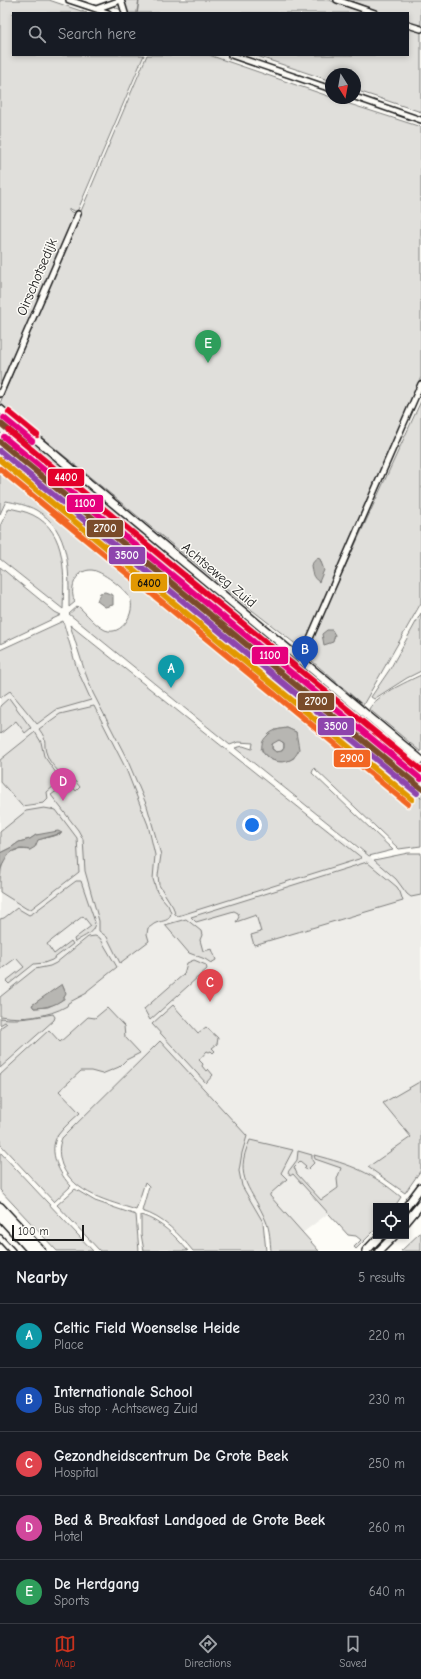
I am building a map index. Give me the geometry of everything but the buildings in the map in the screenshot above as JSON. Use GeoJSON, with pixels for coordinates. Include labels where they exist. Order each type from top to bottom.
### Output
{"type":"FeatureCollection","features":[{"type":"Feature","properties":{"kind":"main road"},"geometry":{"type":"LineString","coordinates":[[0,1207],[41,1251]]}},
{"type":"Feature","properties":{"kind":"main road"},"geometry":{"type":"LineString","coordinates":[[0,1216],[32,1251]]}},
{"type":"Feature","properties":{"kind":"street"},"geometry":{"type":"LineString","coordinates":[[70,0],[105,12]]}},
{"type":"Feature","properties":{"kind":"street"},"geometry":{"type":"LineString","coordinates":[[96,9],[121,0],[125,12]]}},
{"type":"Feature","properties":{"kind":"street"},"geometry":{"type":"LineString","coordinates":[[337,0],[372,12]]}},
{"type":"Feature","properties":{"kind":"street"},"geometry":{"type":"LineString","coordinates":[[409,25],[421,29]]}},
{"type":"Feature","properties":{"kind":"street"},"geometry":{"type":"LineString","coordinates":[[234,56],[325,87]]}},
{"type":"Feature","properties":{"kind":"street"},"geometry":{"type":"LineString","coordinates":[[361,99],[421,120]]}},
{"type":"Feature","properties":{"kind":"street","name":"Oirschotsedijk"},"geometry":{"type":"LineString","coordinates":[[0,394],[78,214]]}},
{"type":"Feature","properties":{"kind":"street"},"geometry":{"type":"LineString","coordinates":[[299,658],[304,652],[421,384]]}},
{"type":"Feature","properties":{"kind":"street","name":"Achtseweg Zuid"},"geometry":{"type":"LineString","coordinates":[[0,409],[421,760]]}},
{"type":"Feature","properties":{"kind":"street"},"geometry":{"type":"LineString","coordinates":[[409,1203],[421,1187]]}},
{"type":"Feature","properties":{"kind":"street"},"geometry":{"type":"LineString","coordinates":[[409,1218],[421,1204]]}},
{"type":"Feature","properties":{"kind":"street"},"geometry":{"type":"LineString","coordinates":[[0,1238],[12,1251]]}},
{"type":"Feature","properties":{"kind":"street"},"geometry":{"type":"LineString","coordinates":[[366,1251],[377,1239]]}},
{"type":"Feature","properties":{"kind":"street"},"geometry":{"type":"LineString","coordinates":[[379,1251],[391,1239]]}},
{"type":"Feature","properties":{"kind":"shaded area"},"geometry":{"type":"Polygon","coordinates":[[[0,0],[49,0],[84,12],[12,12],[12,56],[144,56],[77,212],[69,209],[69,211],[76,214],[0,391],[0,0]]]}},
{"type":"Feature","properties":{"kind":"shaded area"},"geometry":{"type":"Polygon","coordinates":[[[117,0],[329,0],[363,12],[126,12],[114,7],[117,0]]]}},
{"type":"Feature","properties":{"kind":"shaded area"},"geometry":{"type":"Polygon","coordinates":[[[344,0],[421,0],[421,27],[409,23],[409,12],[377,12],[344,0]]]}},
{"type":"Feature","properties":{"kind":"shaded area"},"geometry":{"type":"Polygon","coordinates":[[[409,28],[421,32],[421,112],[361,92],[361,68],[325,68],[325,79],[257,56],[409,56],[409,28]]]}},
{"type":"Feature","properties":{"kind":"shaded area"},"geometry":{"type":"Polygon","coordinates":[[[147,56],[212,56],[325,95],[325,104],[350,104],[421,127],[421,377],[302,649],[248,607],[0,403],[147,56]]]}},
{"type":"Feature","properties":{"kind":"shaded area"},"geometry":{"type":"Polygon","coordinates":[[[421,401],[421,603],[363,705],[312,661],[306,652],[421,401]]]}},
{"type":"Feature","properties":{"kind":"shaded area"},"geometry":{"type":"Polygon","coordinates":[[[0,413],[421,764],[421,767],[0,418],[0,413]]]}},
{"type":"Feature","properties":{"kind":"shaded area"},"geometry":{"type":"Polygon","coordinates":[[[0,415],[421,765],[421,802],[0,458],[0,415]]]}},
{"type":"Feature","properties":{"kind":"shaded area"},"geometry":{"type":"Polygon","coordinates":[[[0,446],[421,793],[421,846],[399,849],[314,768],[312,773],[393,850],[369,856],[235,748],[243,746],[252,749],[253,743],[238,742],[230,745],[69,614],[78,606],[105,630],[117,630],[122,627],[129,616],[131,610],[130,598],[118,585],[106,576],[91,570],[80,573],[74,582],[73,597],[75,602],[69,607],[69,580],[66,553],[62,540],[56,529],[47,518],[33,508],[6,501],[0,514],[0,446]],[[287,728],[275,730],[261,749],[267,757],[275,761],[280,762],[294,758],[296,732],[287,728]]]}},
{"type":"Feature","properties":{"kind":"shaded area"},"geometry":{"type":"Polygon","coordinates":[[[9,508],[33,515],[53,532],[62,556],[64,583],[63,609],[0,559],[0,526],[9,508]]]}},
{"type":"Feature","properties":{"kind":"shaded area"},"geometry":{"type":"Polygon","coordinates":[[[317,558],[320,559],[324,570],[319,582],[313,575],[311,565],[317,558]]]}},
{"type":"Feature","properties":{"kind":"shaded area"},"geometry":{"type":"Polygon","coordinates":[[[0,567],[55,612],[61,615],[0,644],[0,567]]]}},
{"type":"Feature","properties":{"kind":"shaded area"},"geometry":{"type":"Polygon","coordinates":[[[105,592],[113,595],[113,605],[105,607],[97,601],[100,593],[105,592]]]}},
{"type":"Feature","properties":{"kind":"shaded area"},"geometry":{"type":"Polygon","coordinates":[[[180,599],[291,689],[305,701],[179,600],[180,599]]]}},
{"type":"Feature","properties":{"kind":"shaded area"},"geometry":{"type":"Polygon","coordinates":[[[421,613],[421,671],[374,699],[371,697],[390,669],[421,613]]]}},
{"type":"Feature","properties":{"kind":"shaded area"},"geometry":{"type":"Polygon","coordinates":[[[63,621],[77,669],[91,700],[56,710],[37,724],[10,691],[0,698],[0,650],[63,621]]]}},
{"type":"Feature","properties":{"kind":"shaded area"},"geometry":{"type":"Polygon","coordinates":[[[70,625],[362,858],[178,916],[175,914],[173,907],[159,885],[158,875],[161,855],[147,806],[127,759],[93,693],[70,625]]]}},
{"type":"Feature","properties":{"kind":"shaded area"},"geometry":{"type":"Polygon","coordinates":[[[327,630],[332,630],[335,635],[333,642],[324,645],[322,634],[327,630]]]}},
{"type":"Feature","properties":{"kind":"shaded area"},"geometry":{"type":"Polygon","coordinates":[[[50,645],[421,891],[421,1143],[297,1237],[0,1113],[0,685],[50,645]]]}},
{"type":"Feature","properties":{"kind":"shaded area"},"geometry":{"type":"Polygon","coordinates":[[[421,675],[421,752],[369,709],[385,694],[421,675]]]}},
{"type":"Feature","properties":{"kind":"shaded area"},"geometry":{"type":"Polygon","coordinates":[[[9,698],[31,728],[25,733],[16,721],[0,734],[0,706],[9,698]]]}},
{"type":"Feature","properties":{"kind":"shaded area"},"geometry":{"type":"Polygon","coordinates":[[[94,706],[126,769],[148,825],[155,855],[153,879],[157,892],[168,905],[171,913],[169,918],[166,920],[155,923],[148,928],[147,934],[149,941],[120,963],[107,937],[99,931],[99,921],[85,871],[83,839],[78,830],[51,795],[69,782],[76,791],[80,787],[70,775],[64,778],[50,761],[46,751],[44,737],[39,729],[60,714],[94,706]]]}},
{"type":"Feature","properties":{"kind":"shaded area"},"geometry":{"type":"Polygon","coordinates":[[[315,711],[421,797],[421,798],[315,711]]]}},
{"type":"Feature","properties":{"kind":"shaded area"},"geometry":{"type":"Polygon","coordinates":[[[287,728],[296,732],[299,749],[294,757],[287,761],[280,762],[272,760],[266,756],[262,750],[262,743],[271,732],[287,728]],[[279,740],[272,744],[272,749],[276,752],[282,751],[284,748],[284,743],[279,740]]]}},
{"type":"Feature","properties":{"kind":"shaded area"},"geometry":{"type":"Polygon","coordinates":[[[35,732],[41,742],[44,756],[61,780],[47,792],[48,799],[44,803],[22,806],[0,781],[0,760],[35,732]]]}},
{"type":"Feature","properties":{"kind":"shaded area"},"geometry":{"type":"Polygon","coordinates":[[[276,740],[280,740],[284,746],[280,752],[276,752],[272,748],[272,744],[276,740]]]}},
{"type":"Feature","properties":{"kind":"shaded area"},"geometry":{"type":"Polygon","coordinates":[[[44,808],[56,810],[77,838],[79,872],[31,909],[27,909],[0,892],[0,876],[4,861],[7,856],[13,852],[30,850],[37,840],[61,834],[36,835],[30,839],[19,842],[0,853],[0,832],[26,811],[44,808]]]}},
{"type":"Feature","properties":{"kind":"shaded area"},"geometry":{"type":"Polygon","coordinates":[[[58,831],[62,833],[38,840],[35,847],[30,850],[18,849],[10,853],[0,869],[0,853],[19,842],[30,839],[36,835],[58,831]]]}},
{"type":"Feature","properties":{"kind":"shaded area"},"geometry":{"type":"Polygon","coordinates":[[[408,853],[421,853],[421,895],[411,897],[396,879],[374,860],[408,853]]]}},
{"type":"Feature","properties":{"kind":"shaded area"},"geometry":{"type":"Polygon","coordinates":[[[367,862],[397,887],[403,901],[254,945],[251,935],[261,932],[256,915],[236,922],[239,917],[238,913],[234,911],[196,922],[191,917],[367,862]]]}},
{"type":"Feature","properties":{"kind":"shaded area"},"geometry":{"type":"Polygon","coordinates":[[[76,881],[81,881],[95,922],[93,929],[91,932],[75,942],[74,939],[91,926],[83,916],[47,944],[54,954],[71,941],[73,944],[52,960],[34,964],[9,984],[6,981],[24,967],[16,958],[0,970],[0,919],[4,918],[17,908],[29,915],[33,913],[76,881]]]}},
{"type":"Feature","properties":{"kind":"shaded area"},"geometry":{"type":"Polygon","coordinates":[[[186,919],[201,931],[202,935],[200,940],[203,951],[212,949],[216,960],[211,963],[189,953],[165,925],[186,919]]]}},
{"type":"Feature","properties":{"kind":"shaded area"},"geometry":{"type":"Polygon","coordinates":[[[95,936],[100,938],[117,967],[87,991],[87,993],[68,1003],[67,1006],[60,1010],[35,1017],[17,1018],[0,1016],[0,997],[35,969],[50,966],[56,963],[88,937],[95,936]],[[64,987],[32,1005],[34,1008],[48,1007],[64,999],[64,987]]]}},
{"type":"Feature","properties":{"kind":"shaded area"},"geometry":{"type":"Polygon","coordinates":[[[194,960],[206,965],[207,969],[150,1020],[144,1009],[184,974],[187,963],[194,960]]]}},
{"type":"Feature","properties":{"kind":"shaded area"},"geometry":{"type":"Polygon","coordinates":[[[62,984],[66,994],[61,1001],[47,1006],[34,1008],[32,1005],[62,984]]]}},
{"type":"Feature","properties":{"kind":"shaded area"},"geometry":{"type":"Polygon","coordinates":[[[173,1005],[198,1033],[206,1027],[218,1038],[217,1044],[212,1048],[215,1051],[213,1053],[211,1051],[207,1051],[199,1060],[203,1064],[202,1066],[206,1071],[208,1069],[213,1075],[206,1083],[152,1024],[173,1005]]]}},
{"type":"Feature","properties":{"kind":"shaded area"},"geometry":{"type":"Polygon","coordinates":[[[107,1008],[124,1026],[125,1037],[140,1053],[126,1060],[119,1067],[102,1074],[91,1071],[81,1071],[59,1091],[80,1113],[63,1129],[55,1141],[54,1155],[56,1162],[63,1176],[71,1186],[54,1202],[0,1144],[0,1075],[49,1030],[60,1042],[88,1017],[95,1018],[107,1008]]]}},
{"type":"Feature","properties":{"kind":"shaded area"},"geometry":{"type":"Polygon","coordinates":[[[53,1014],[55,1017],[54,1020],[0,1068],[0,1028],[7,1023],[5,1022],[0,1025],[0,1018],[20,1019],[53,1014]]]}},
{"type":"Feature","properties":{"kind":"shaded area"},"geometry":{"type":"Polygon","coordinates":[[[160,1041],[247,1136],[239,1171],[242,1186],[263,1222],[266,1251],[193,1251],[176,1232],[164,1222],[157,1217],[142,1211],[149,1186],[145,1182],[136,1210],[93,1195],[84,1190],[75,1183],[62,1165],[59,1152],[62,1138],[160,1041]]]}},
{"type":"Feature","properties":{"kind":"shaded area"},"geometry":{"type":"Polygon","coordinates":[[[421,1081],[421,1170],[405,1193],[368,1167],[411,1137],[383,1103],[421,1081]]]}},
{"type":"Feature","properties":{"kind":"shaded area"},"geometry":{"type":"Polygon","coordinates":[[[250,1140],[293,1150],[281,1173],[287,1179],[270,1194],[270,1196],[319,1251],[271,1251],[270,1236],[267,1224],[261,1210],[250,1192],[244,1174],[243,1165],[245,1153],[250,1140]]]}},
{"type":"Feature","properties":{"kind":"shaded area"},"geometry":{"type":"Polygon","coordinates":[[[298,1151],[312,1155],[312,1160],[314,1163],[307,1170],[304,1168],[306,1166],[300,1161],[294,1167],[297,1174],[321,1200],[338,1188],[337,1179],[341,1168],[315,1159],[314,1155],[360,1170],[380,1181],[401,1197],[397,1203],[373,1203],[373,1232],[356,1249],[354,1247],[361,1240],[356,1236],[348,1235],[293,1174],[290,1176],[288,1172],[297,1160],[298,1151]]]}},
{"type":"Feature","properties":{"kind":"shaded area"},"geometry":{"type":"Polygon","coordinates":[[[0,1152],[93,1251],[57,1251],[0,1190],[0,1152]]]}},
{"type":"Feature","properties":{"kind":"shaded area"},"geometry":{"type":"Polygon","coordinates":[[[75,1189],[95,1201],[136,1215],[139,1251],[100,1251],[57,1205],[75,1189]]]}},
{"type":"Feature","properties":{"kind":"shaded area"},"geometry":{"type":"Polygon","coordinates":[[[141,1215],[161,1225],[188,1251],[144,1251],[141,1234],[141,1215]]]}},
{"type":"Feature","properties":{"kind":"shaded area"},"geometry":{"type":"Polygon","coordinates":[[[421,1232],[421,1251],[401,1251],[421,1232]]]}},
{"type":"Feature","properties":{"kind":"waterway"},"geometry":{"type":"LineString","coordinates":[[78,0],[96,6]]}},
{"type":"Feature","properties":{"kind":"waterway"},"geometry":{"type":"LineString","coordinates":[[137,12],[139,0]]}},
{"type":"Feature","properties":{"kind":"railway"},"geometry":{"type":"LineString","coordinates":[[0,434],[421,781]]}},
{"type":"Feature","properties":{"kind":"transit line","name":"4400"},"geometry":{"type":"LineString","coordinates":[[9,412],[37,435]]}},
{"type":"Feature","properties":{"kind":"transit line","name":"1100"},"geometry":{"type":"LineString","coordinates":[[4,418],[32,441]]}},
{"type":"Feature","properties":{"kind":"transit line","name":"2700"},"geometry":{"type":"LineString","coordinates":[[0,423],[28,446]]}},
{"type":"Feature","properties":{"kind":"transit line","name":"4400"},"geometry":{"type":"LineString","coordinates":[[9,431],[421,770]]}},
{"type":"Feature","properties":{"kind":"transit line","name":"1100"},"geometry":{"type":"LineString","coordinates":[[4,437],[421,779]]}},
{"type":"Feature","properties":{"kind":"transit line","name":"2700"},"geometry":{"type":"LineString","coordinates":[[0,442],[421,788]]}},
{"type":"Feature","properties":{"kind":"transit line","name":"3500"},"geometry":{"type":"LineString","coordinates":[[0,451],[417,793]]}},
{"type":"Feature","properties":{"kind":"transit line","name":"6400"},"geometry":{"type":"LineString","coordinates":[[0,460],[412,799]]}},
{"type":"Feature","properties":{"kind":"transit line","name":"2900"},"geometry":{"type":"LineString","coordinates":[[0,469],[408,804]]}},
{"type":"Feature","properties":{"kind":"place","name":"De Herdgang"},"geometry":{"type":"Point","coordinates":[208,363]}},
{"type":"Feature","properties":{"kind":"place","name":"Internationale School"},"geometry":{"type":"Point","coordinates":[305,669]}},
{"type":"Feature","properties":{"kind":"place","name":"Celtic Field Woenselse Heide"},"geometry":{"type":"Point","coordinates":[171,688]}},
{"type":"Feature","properties":{"kind":"place","name":"Bed & Breakfast Landgoed de Grote Beek"},"geometry":{"type":"Point","coordinates":[63,801]}},
{"type":"Feature","properties":{"kind":"place","name":"Gezondheidscentrum De Grote Beek"},"geometry":{"type":"Point","coordinates":[210,1002]}}]}
